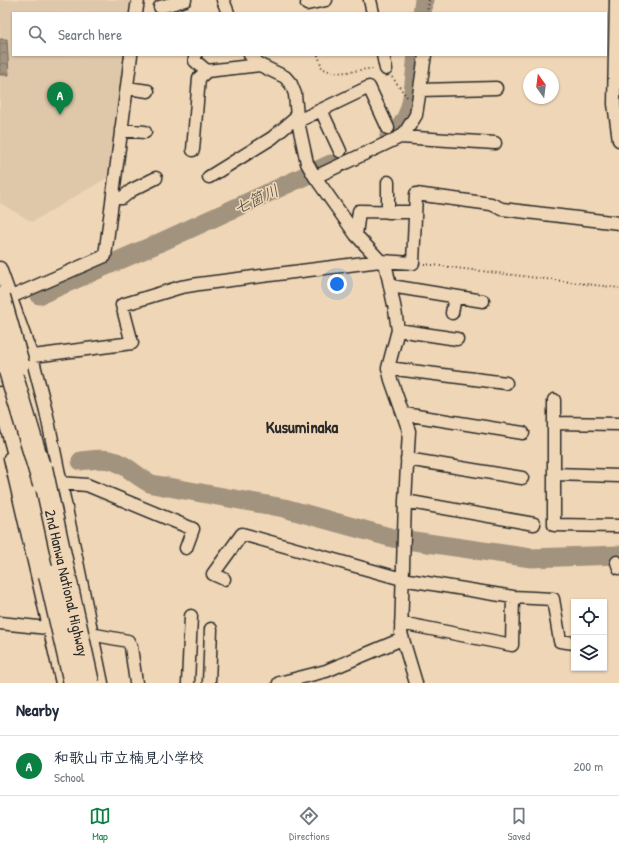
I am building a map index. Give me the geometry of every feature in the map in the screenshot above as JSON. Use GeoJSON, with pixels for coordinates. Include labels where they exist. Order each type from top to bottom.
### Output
{"type":"FeatureCollection","features":[{"type":"Feature","properties":{"kind":"highway","name":"2nd Hanwa National Highway"},"geometry":{"type":"LineString","coordinates":[[5,297],[40,454],[52,483],[89,683]]}},
{"type":"Feature","properties":{"kind":"highway"},"geometry":{"type":"LineString","coordinates":[[0,337],[52,483]]}},
{"type":"Feature","properties":{"kind":"highway"},"geometry":{"type":"LineString","coordinates":[[0,367],[35,495],[49,575]]}},
{"type":"Feature","properties":{"kind":"highway","name":"2nd Hanwa National Highway"},"geometry":{"type":"LineString","coordinates":[[0,397],[10,425],[49,575],[74,683]]}},
{"type":"Feature","properties":{"kind":"street"},"geometry":{"type":"LineString","coordinates":[[136,12],[138,0]]}},
{"type":"Feature","properties":{"kind":"street"},"geometry":{"type":"LineString","coordinates":[[160,7],[185,0]]}},
{"type":"Feature","properties":{"kind":"street"},"geometry":{"type":"LineString","coordinates":[[222,0],[228,12]]}},
{"type":"Feature","properties":{"kind":"street"},"geometry":{"type":"LineString","coordinates":[[307,4],[326,0]]}},
{"type":"Feature","properties":{"kind":"street"},"geometry":{"type":"LineString","coordinates":[[370,0],[373,12]]}},
{"type":"Feature","properties":{"kind":"street"},"geometry":{"type":"LineString","coordinates":[[616,0],[614,104],[619,140]]}},
{"type":"Feature","properties":{"kind":"street"},"geometry":{"type":"LineString","coordinates":[[5,297],[105,256],[131,56]]}},
{"type":"Feature","properties":{"kind":"street"},"geometry":{"type":"LineString","coordinates":[[195,56],[195,61],[206,71]]}},
{"type":"Feature","properties":{"kind":"street"},"geometry":{"type":"LineString","coordinates":[[251,56],[260,65],[285,77],[291,84],[296,94],[298,119],[307,163],[312,173],[356,235],[386,267],[391,286],[398,330],[388,368],[390,380],[404,414],[409,431],[403,539],[401,623],[402,638],[416,683]]}},
{"type":"Feature","properties":{"kind":"street"},"geometry":{"type":"LineString","coordinates":[[383,56],[386,69]]}},
{"type":"Feature","properties":{"kind":"street"},"geometry":{"type":"LineString","coordinates":[[312,173],[400,137],[406,131],[416,115],[425,56]]}},
{"type":"Feature","properties":{"kind":"street"},"geometry":{"type":"LineString","coordinates":[[193,150],[200,78],[206,71],[260,65]]}},
{"type":"Feature","properties":{"kind":"street"},"geometry":{"type":"LineString","coordinates":[[209,177],[272,138],[298,119],[321,110],[369,87],[388,128]]}},
{"type":"Feature","properties":{"kind":"street"},"geometry":{"type":"LineString","coordinates":[[127,88],[148,91]]}},
{"type":"Feature","properties":{"kind":"street"},"geometry":{"type":"LineString","coordinates":[[420,90],[496,88]]}},
{"type":"Feature","properties":{"kind":"street"},"geometry":{"type":"LineString","coordinates":[[321,110],[340,152]]}},
{"type":"Feature","properties":{"kind":"street"},"geometry":{"type":"LineString","coordinates":[[121,130],[145,132]]}},
{"type":"Feature","properties":{"kind":"street"},"geometry":{"type":"LineString","coordinates":[[400,137],[496,143]]}},
{"type":"Feature","properties":{"kind":"street"},"geometry":{"type":"LineString","coordinates":[[113,198],[122,198],[132,190],[156,178]]}},
{"type":"Feature","properties":{"kind":"street"},"geometry":{"type":"LineString","coordinates":[[388,182],[388,212]]}},
{"type":"Feature","properties":{"kind":"street"},"geometry":{"type":"LineString","coordinates":[[0,361],[132,344],[122,305],[180,288],[380,261],[412,263],[416,194],[491,204],[502,210],[619,223]]}},
{"type":"Feature","properties":{"kind":"street"},"geometry":{"type":"LineString","coordinates":[[356,235],[359,211],[415,212]]}},
{"type":"Feature","properties":{"kind":"street"},"geometry":{"type":"LineString","coordinates":[[0,268],[5,297],[32,357],[46,411],[52,483],[102,683]]}},
{"type":"Feature","properties":{"kind":"street"},"geometry":{"type":"LineString","coordinates":[[391,286],[483,301]]}},
{"type":"Feature","properties":{"kind":"street"},"geometry":{"type":"LineString","coordinates":[[452,313],[455,297]]}},
{"type":"Feature","properties":{"kind":"street"},"geometry":{"type":"LineString","coordinates":[[398,330],[457,339]]}},
{"type":"Feature","properties":{"kind":"street"},"geometry":{"type":"LineString","coordinates":[[388,368],[506,383]]}},
{"type":"Feature","properties":{"kind":"street"},"geometry":{"type":"LineString","coordinates":[[554,400],[554,525],[619,526]]}},
{"type":"Feature","properties":{"kind":"street"},"geometry":{"type":"LineString","coordinates":[[404,414],[523,433]]}},
{"type":"Feature","properties":{"kind":"street"},"geometry":{"type":"LineString","coordinates":[[0,423],[5,461],[62,683]]}},
{"type":"Feature","properties":{"kind":"street"},"geometry":{"type":"LineString","coordinates":[[554,423],[619,424]]}},
{"type":"Feature","properties":{"kind":"street"},"geometry":{"type":"LineString","coordinates":[[407,460],[522,478]]}},
{"type":"Feature","properties":{"kind":"street"},"geometry":{"type":"LineString","coordinates":[[554,474],[619,476]]}},
{"type":"Feature","properties":{"kind":"street"},"geometry":{"type":"LineString","coordinates":[[52,483],[87,485],[193,529],[186,548]]}},
{"type":"Feature","properties":{"kind":"street"},"geometry":{"type":"LineString","coordinates":[[405,501],[534,524]]}},
{"type":"Feature","properties":{"kind":"street"},"geometry":{"type":"LineString","coordinates":[[224,579],[213,574],[242,534],[402,579],[513,597],[553,599],[560,641],[571,642]]}},
{"type":"Feature","properties":{"kind":"street"},"geometry":{"type":"LineString","coordinates":[[401,623],[512,645],[513,597]]}},
{"type":"Feature","properties":{"kind":"street"},"geometry":{"type":"LineString","coordinates":[[188,683],[191,616]]}},
{"type":"Feature","properties":{"kind":"street"},"geometry":{"type":"LineString","coordinates":[[0,623],[49,628],[128,641],[131,647],[136,683]]}},
{"type":"Feature","properties":{"kind":"street"},"geometry":{"type":"LineString","coordinates":[[209,683],[211,629]]}},
{"type":"Feature","properties":{"kind":"street"},"geometry":{"type":"LineString","coordinates":[[279,683],[326,671],[402,638]]}},
{"type":"Feature","properties":{"kind":"path"},"geometry":{"type":"LineString","coordinates":[[427,12],[429,0]]}},
{"type":"Feature","properties":{"kind":"path"},"geometry":{"type":"LineString","coordinates":[[318,56],[322,68],[329,72],[346,73],[370,69],[386,69],[408,99]]}},
{"type":"Feature","properties":{"kind":"path"},"geometry":{"type":"LineString","coordinates":[[412,263],[619,288]]}},
{"type":"Feature","properties":{"kind":"shaded area"},"geometry":{"type":"Polygon","coordinates":[[[0,0],[134,0],[132,12],[12,12],[12,56],[127,56],[112,175],[32,222],[0,203],[0,0]]]}},
{"type":"Feature","properties":{"kind":"water"},"geometry":{"type":"Polygon","coordinates":[[[0,39],[7,39],[9,75],[0,75],[0,39]]]}},
{"type":"Feature","properties":{"kind":"waterway","name":"七箇川"},"geometry":{"type":"LineString","coordinates":[[422,12],[424,0]]}},
{"type":"Feature","properties":{"kind":"waterway","name":"七箇川"},"geometry":{"type":"LineString","coordinates":[[389,137],[398,130],[409,111],[414,89],[417,56]]}},
{"type":"Feature","properties":{"kind":"waterway","name":"七箇川"},"geometry":{"type":"LineString","coordinates":[[39,295],[159,243],[331,164]]}},
{"type":"Feature","properties":{"kind":"waterway"},"geometry":{"type":"LineString","coordinates":[[81,461],[107,459],[121,464],[152,484],[284,508],[393,538],[531,558],[619,555]]}},
{"type":"Feature","properties":{"kind":"place","name":"和歌山市立楠見小学校"},"geometry":{"type":"Point","coordinates":[60,115]}},
{"type":"Feature","properties":{"kind":"district","name":"Kusuminaka"},"geometry":{"type":"Point","coordinates":[302,426]}}]}
